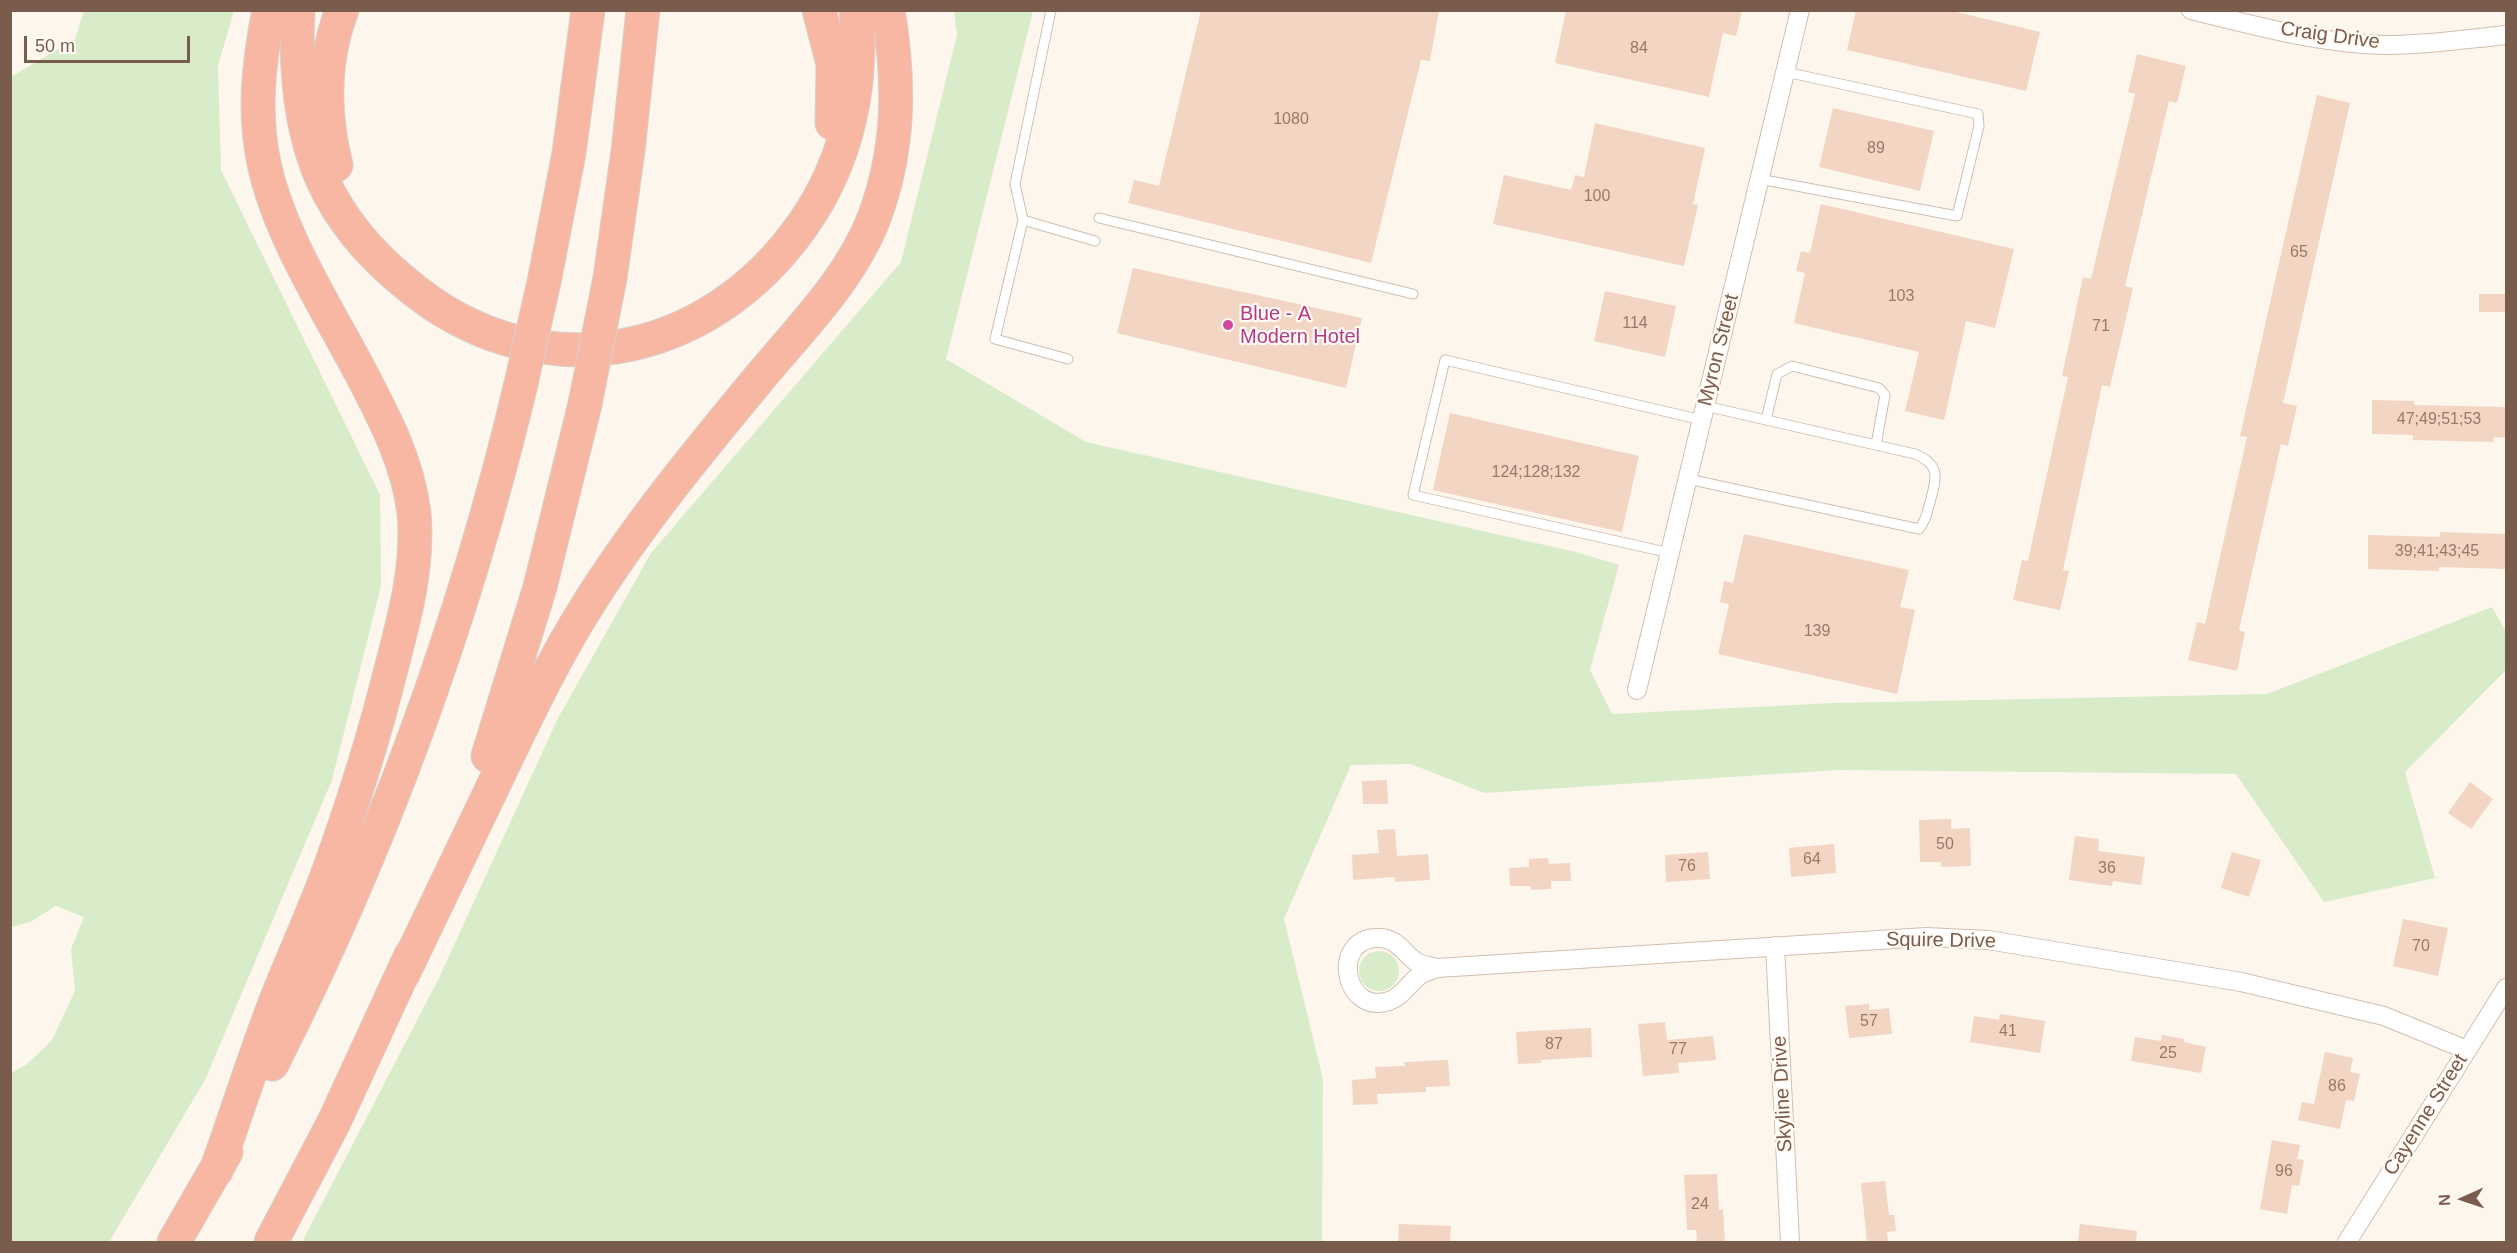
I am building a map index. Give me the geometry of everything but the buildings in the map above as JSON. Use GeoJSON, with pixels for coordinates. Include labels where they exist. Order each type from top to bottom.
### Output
{"type":"FeatureCollection","features":[{"type":"Feature","properties":{"kind":"highway"},"geometry":{"type":"LineString","coordinates":[[216,1172],[272,1014],[331,864],[358,786],[380,714],[407,603],[415,552],[411,497],[399,450],[376,401],[292,242],[269,184],[260,139],[258,91],[262,45],[269,10]]}},
{"type":"Feature","properties":{"kind":"highway"},"geometry":{"type":"LineString","coordinates":[[298,10],[299,84],[305,123],[315,160],[332,197],[351,229],[373,254],[399,278],[444,312],[491,336],[539,348],[603,349],[649,340],[689,325],[728,302],[774,261],[810,216],[831,176],[848,129],[856,86],[858,41],[856,10]]}},
{"type":"Feature","properties":{"kind":"highway"},"geometry":{"type":"LineString","coordinates":[[342,10],[331,46],[326,84],[327,117],[334,155],[345,192],[361,225],[377,251],[399,278]]}},
{"type":"Feature","properties":{"kind":"highway"},"geometry":{"type":"LineString","coordinates":[[174,1242],[216,1172],[255,1099],[324,957],[387,810],[442,659],[490,506],[544,282],[569,153],[588,10]]}},
{"type":"Feature","properties":{"kind":"highway"},"geometry":{"type":"LineString","coordinates":[[403,974],[465,819],[514,677],[543,576],[585,404],[610,278],[628,151],[643,10]]}},
{"type":"Feature","properties":{"kind":"highway"},"geometry":{"type":"LineString","coordinates":[[774,261],[806,214],[823,171],[829,148],[834,83],[829,45],[819,10]]}},
{"type":"Feature","properties":{"kind":"highway"},"geometry":{"type":"LineString","coordinates":[[272,1242],[334,1122],[525,719],[562,647],[592,597],[661,498],[814,311],[842,275],[866,237],[888,175],[896,123],[897,81],[888,10]]}},
{"type":"Feature","properties":{"kind":"street","name":"Myron Street"},"geometry":{"type":"LineString","coordinates":[[1637,690],[1800,10]]}},
{"type":"Feature","properties":{"kind":"street","name":"Craig Drive"},"geometry":{"type":"LineString","coordinates":[[2191,10],[2228,15],[2320,39],[2377,44],[2506,35]]}},
{"type":"Feature","properties":{"kind":"street","name":"Squire Drive"},"geometry":{"type":"LineString","coordinates":[[1437,968],[1417,962],[1395,942],[1374,938],[1364,941],[1349,956],[1347,976],[1351,987],[1358,995],[1367,1001],[1378,1003],[1388,1002],[1398,997],[1421,974],[1437,968],[1926,937],[1988,940],[2274,989],[2384,1016],[2467,1050]]}},
{"type":"Feature","properties":{"kind":"street","name":"Skyline Drive"},"geometry":{"type":"LineString","coordinates":[[1776,946],[1790,1242]]}},
{"type":"Feature","properties":{"kind":"street","name":"Cayenne Street"},"geometry":{"type":"LineString","coordinates":[[2347,1242],[2506,988]]}},
{"type":"Feature","properties":{"kind":"lane"},"geometry":{"type":"LineString","coordinates":[[1052,10],[1015,184],[1023,220],[995,339],[1068,359]]}},
{"type":"Feature","properties":{"kind":"lane"},"geometry":{"type":"LineString","coordinates":[[1759,179],[1957,216],[1960,205],[1979,126],[1978,114],[1786,72]]}},
{"type":"Feature","properties":{"kind":"lane"},"geometry":{"type":"LineString","coordinates":[[1099,218],[1413,294]]}},
{"type":"Feature","properties":{"kind":"lane"},"geometry":{"type":"LineString","coordinates":[[1023,220],[1095,241]]}},
{"type":"Feature","properties":{"kind":"lane"},"geometry":{"type":"LineString","coordinates":[[1670,553],[1413,495],[1445,360],[1703,413],[1766,420],[1915,454],[1927,459],[1934,468],[1936,478],[1924,522],[1919,529],[1688,479]]}},
{"type":"Feature","properties":{"kind":"lane"},"geometry":{"type":"LineString","coordinates":[[1766,420],[1777,374],[1792,366],[1880,388],[1885,395],[1876,445]]}},
{"type":"Feature","properties":{"kind":"green space"},"geometry":{"type":"Polygon","coordinates":[[[84,11],[234,11],[218,66],[221,170],[380,495],[381,586],[332,780],[205,1080],[109,1242],[11,1242],[11,1073],[26,1065],[52,1040],[75,991],[71,949],[84,917],[56,906],[30,922],[11,927],[11,77],[75,39],[84,11]]]}},
{"type":"Feature","properties":{"kind":"green space"},"geometry":{"type":"Polygon","coordinates":[[[954,11],[1033,11],[946,359],[1086,442],[1576,552],[1619,565],[1590,670],[1612,714],[1833,703],[2267,694],[2492,607],[2506,632],[2506,670],[2405,772],[2435,878],[2324,902],[2236,774],[1839,770],[1484,793],[1411,764],[1351,765],[1284,919],[1323,1079],[1322,1242],[302,1242],[439,978],[558,718],[651,553],[901,262],[957,35],[954,11]]]}},
{"type":"Feature","properties":{"kind":"green space"},"geometry":{"type":"Polygon","coordinates":[[[1379,951],[1387,952],[1393,957],[1398,963],[1398,979],[1393,985],[1387,990],[1379,991],[1371,990],[1365,985],[1360,979],[1359,971],[1360,963],[1365,957],[1371,952],[1379,951]]]}},
{"type":"Feature","properties":{"kind":"place","name":"Blue - A Modern Hotel"},"geometry":{"type":"Point","coordinates":[1228,325]}}]}
